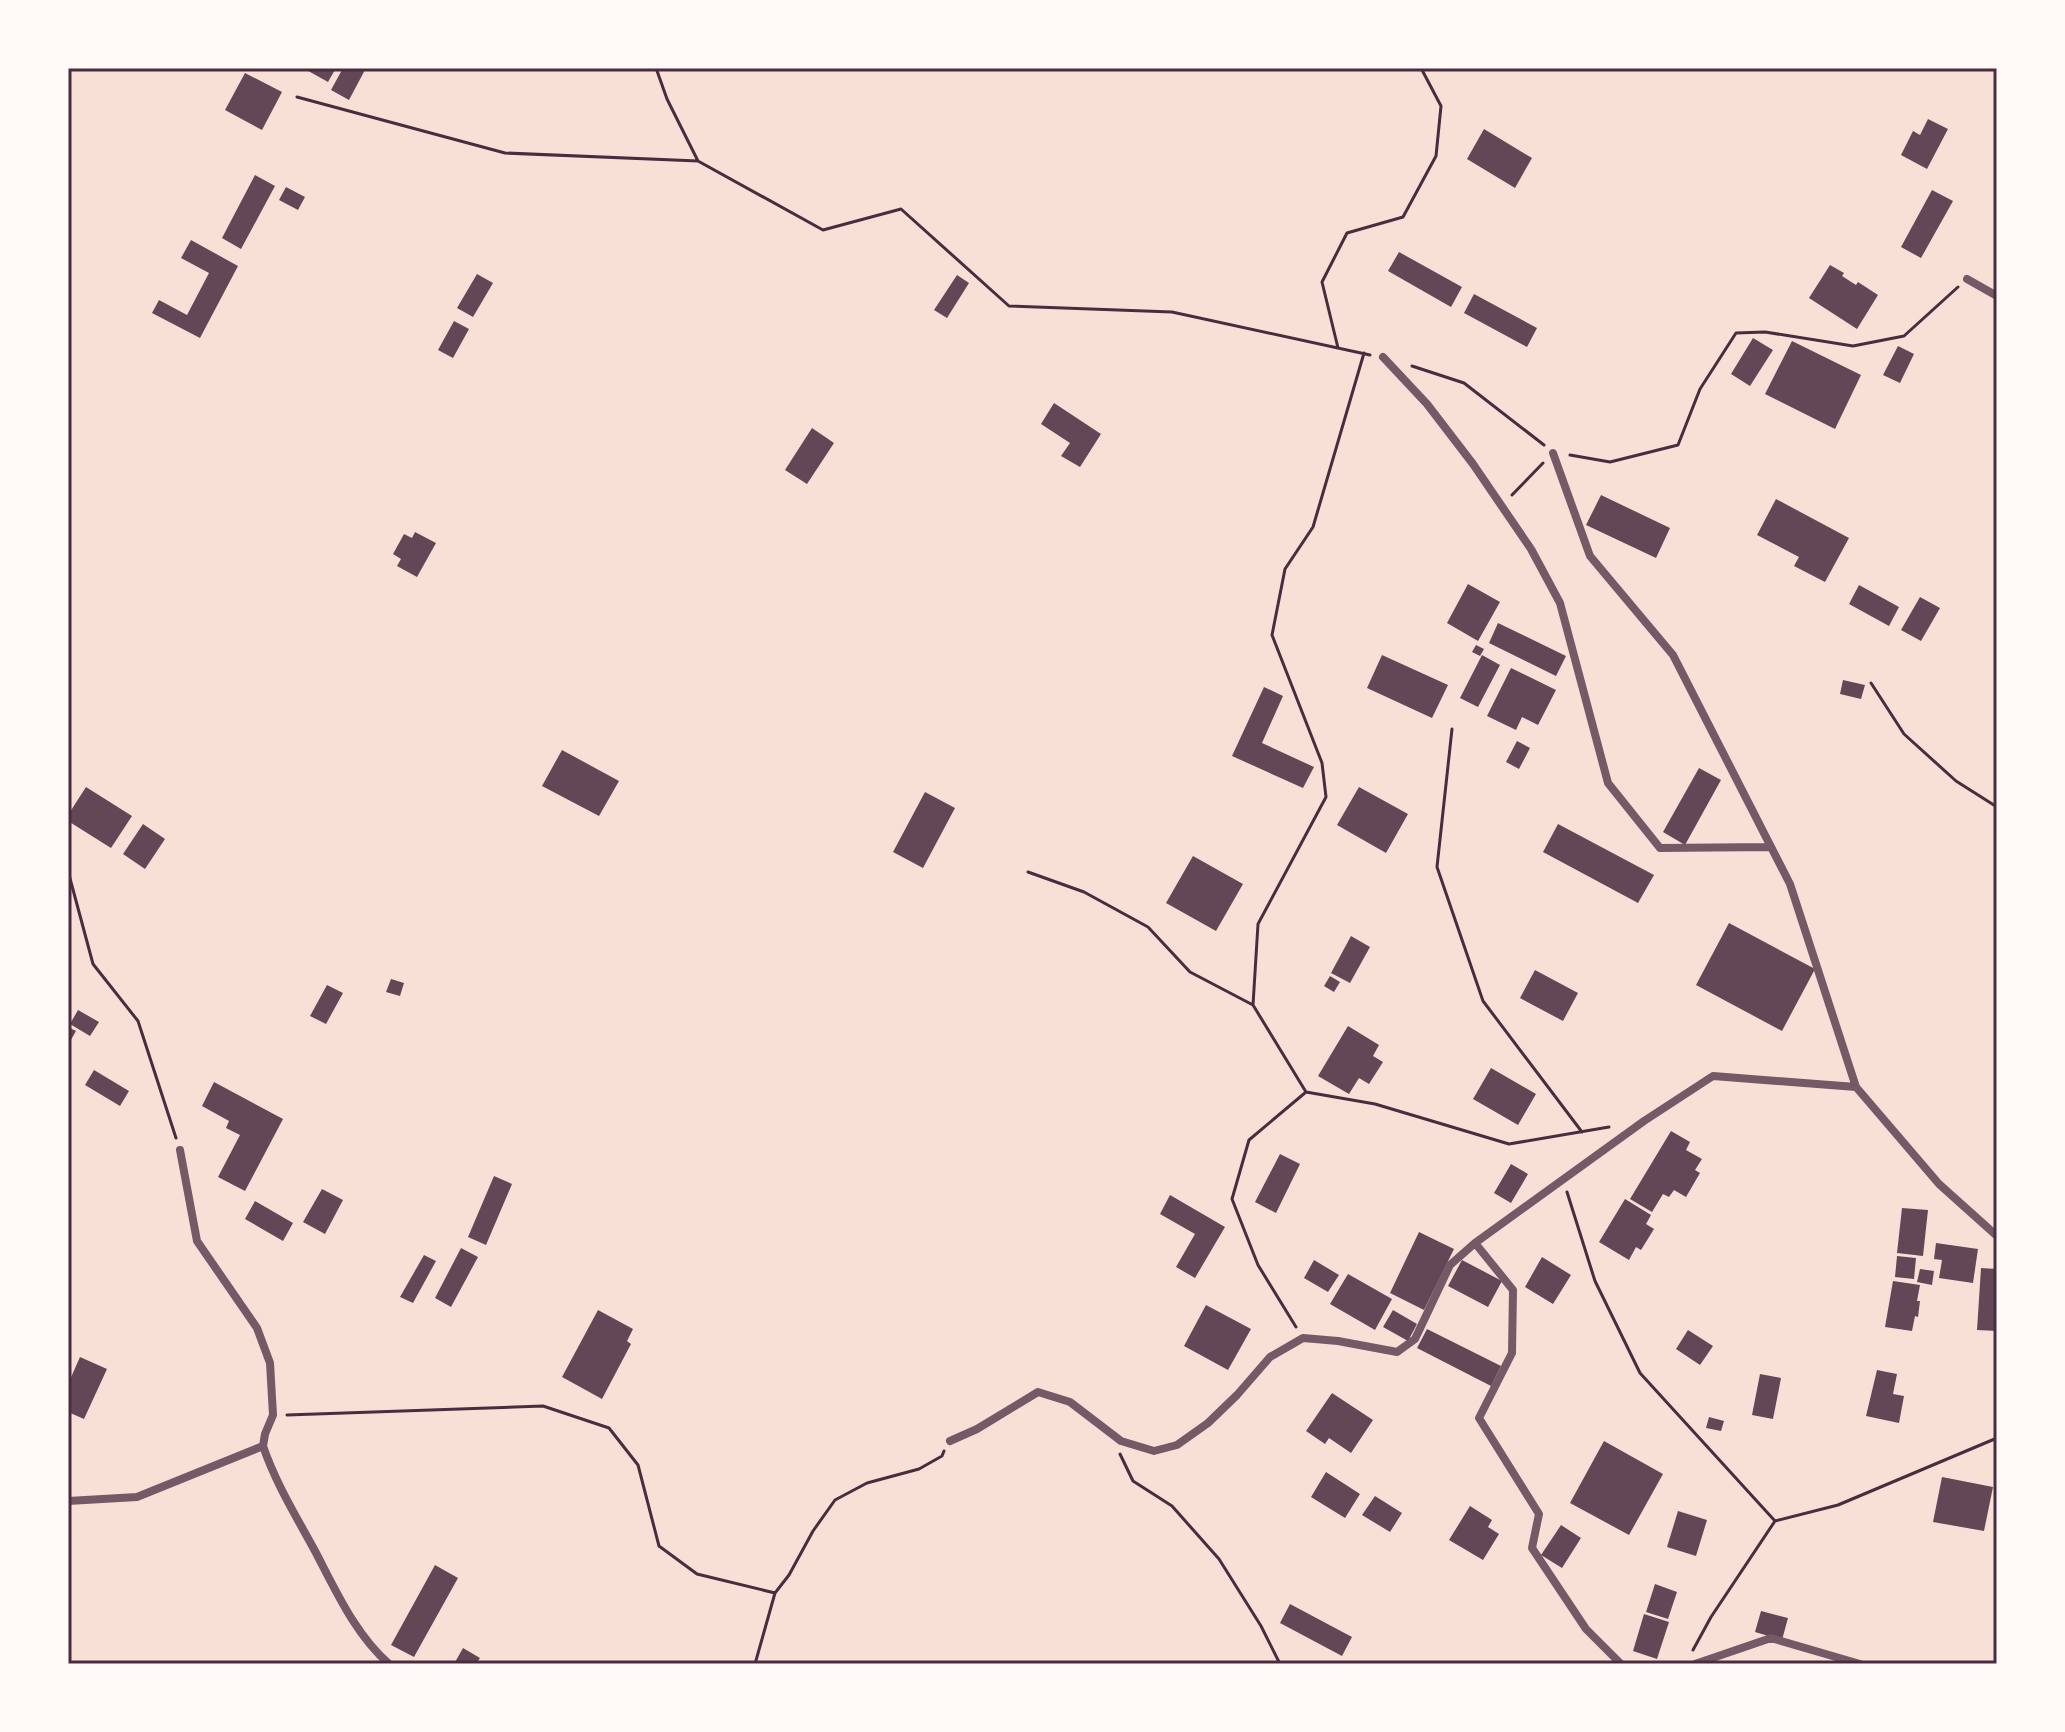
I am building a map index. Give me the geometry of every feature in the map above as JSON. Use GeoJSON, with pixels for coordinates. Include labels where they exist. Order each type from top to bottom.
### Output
{"type":"FeatureCollection","features":[{"type":"Feature","properties":{"kind":"street"},"geometry":{"type":"LineString","coordinates":[[1967,279],[1997,296]]}},
{"type":"Feature","properties":{"kind":"street"},"geometry":{"type":"LineString","coordinates":[[1383,357],[1427,404],[1502,506],[1531,549],[1560,603],[1608,783],[1660,848],[1771,847]]}},
{"type":"Feature","properties":{"kind":"street"},"geometry":{"type":"LineString","coordinates":[[1553,453],[1590,556],[1673,655],[1790,884],[1856,1087],[1939,1184],[1997,1236]]}},
{"type":"Feature","properties":{"kind":"street"},"geometry":{"type":"LineString","coordinates":[[950,1441],[977,1429],[1038,1392],[1070,1402],[1121,1441],[1154,1451],[1177,1445],[1218,1414],[1270,1357],[1303,1338],[1397,1352],[1415,1339],[1450,1265],[1475,1243],[1644,1121],[1713,1076],[1856,1087]]}},
{"type":"Feature","properties":{"kind":"street"},"geometry":{"type":"LineString","coordinates":[[180,1150],[197,1241],[257,1328],[270,1363],[273,1415],[263,1446],[272,1472],[344,1608],[389,1664]]}},
{"type":"Feature","properties":{"kind":"street"},"geometry":{"type":"LineString","coordinates":[[1475,1243],[1513,1290],[1512,1353],[1479,1418],[1539,1514],[1532,1548],[1586,1629],[1621,1664]]}},
{"type":"Feature","properties":{"kind":"street"},"geometry":{"type":"LineString","coordinates":[[68,1501],[137,1497],[263,1446]]}},
{"type":"Feature","properties":{"kind":"street"},"geometry":{"type":"LineString","coordinates":[[1695,1664],[1771,1638],[1860,1664]]}},
{"type":"Feature","properties":{"kind":"path"},"geometry":{"type":"LineString","coordinates":[[656,68],[667,99],[698,161]]}},
{"type":"Feature","properties":{"kind":"path"},"geometry":{"type":"LineString","coordinates":[[1338,348],[1322,282],[1347,233],[1403,217],[1436,156],[1441,106],[1421,68]]}},
{"type":"Feature","properties":{"kind":"path"},"geometry":{"type":"LineString","coordinates":[[297,97],[505,153],[698,161],[823,230],[901,209],[1009,306],[1172,312],[1383,357]]}},
{"type":"Feature","properties":{"kind":"path"},"geometry":{"type":"LineString","coordinates":[[1410,366],[1464,383],[1553,453],[1610,462],[1678,445],[1700,389],[1736,333],[1765,332],[1853,346],[1904,336],[1967,279]]}},
{"type":"Feature","properties":{"kind":"path"},"geometry":{"type":"LineString","coordinates":[[1253,1005],[1258,924],[1326,797],[1322,763],[1272,635],[1285,569],[1313,527],[1364,353]]}},
{"type":"Feature","properties":{"kind":"path"},"geometry":{"type":"LineString","coordinates":[[1502,506],[1553,453]]}},
{"type":"Feature","properties":{"kind":"path"},"geometry":{"type":"LineString","coordinates":[[1871,683],[1904,734],[1956,781],[1997,807]]}},
{"type":"Feature","properties":{"kind":"path"},"geometry":{"type":"LineString","coordinates":[[1452,729],[1437,867],[1483,1001],[1582,1132]]}},
{"type":"Feature","properties":{"kind":"path"},"geometry":{"type":"LineString","coordinates":[[68,871],[93,964],[138,1021],[180,1150]]}},
{"type":"Feature","properties":{"kind":"path"},"geometry":{"type":"LineString","coordinates":[[1028,872],[1084,892],[1148,927],[1190,972],[1253,1005],[1306,1092],[1375,1104],[1509,1144],[1613,1126]]}},
{"type":"Feature","properties":{"kind":"path"},"geometry":{"type":"LineString","coordinates":[[1303,1338],[1258,1265],[1232,1199],[1249,1140],[1306,1092]]}},
{"type":"Feature","properties":{"kind":"path"},"geometry":{"type":"LineString","coordinates":[[1563,1180],[1595,1281],[1640,1373],[1775,1521]]}},
{"type":"Feature","properties":{"kind":"path"},"geometry":{"type":"LineString","coordinates":[[273,1415],[543,1406],[609,1428],[638,1465],[659,1546],[697,1574],[775,1593]]}},
{"type":"Feature","properties":{"kind":"path"},"geometry":{"type":"LineString","coordinates":[[1109,1431],[1133,1481],[1172,1506],[1219,1559],[1261,1626],[1280,1664]]}},
{"type":"Feature","properties":{"kind":"path"},"geometry":{"type":"LineString","coordinates":[[1692,1652],[1711,1617],[1775,1521],[1838,1505],[1997,1438]]}},
{"type":"Feature","properties":{"kind":"path"},"geometry":{"type":"LineString","coordinates":[[755,1664],[775,1593],[835,1500],[867,1483],[919,1469],[942,1456],[950,1441]]}},
{"type":"Feature","properties":{"kind":"building"},"geometry":{"type":"Polygon","coordinates":[[[303,68],[336,68],[328,82],[303,68]]]}},
{"type":"Feature","properties":{"kind":"building"},"geometry":{"type":"Polygon","coordinates":[[[343,68],[366,68],[349,100],[331,90],[343,68]]]}},
{"type":"Feature","properties":{"kind":"building"},"geometry":{"type":"Polygon","coordinates":[[[245,73],[282,92],[262,130],[225,110],[245,73]]]}},
{"type":"Feature","properties":{"kind":"building"},"geometry":{"type":"Polygon","coordinates":[[[1928,119],[1948,129],[1927,169],[1901,155],[1913,131],[1920,135],[1928,119]]]}},
{"type":"Feature","properties":{"kind":"building"},"geometry":{"type":"Polygon","coordinates":[[[1484,129],[1532,158],[1515,188],[1467,159],[1484,129]]]}},
{"type":"Feature","properties":{"kind":"building"},"geometry":{"type":"Polygon","coordinates":[[[255,175],[275,186],[241,249],[222,238],[255,175]]]}},
{"type":"Feature","properties":{"kind":"building"},"geometry":{"type":"Polygon","coordinates":[[[286,187],[305,197],[298,210],[279,200],[286,187]]]}},
{"type":"Feature","properties":{"kind":"building"},"geometry":{"type":"Polygon","coordinates":[[[1932,190],[1953,201],[1921,258],[1901,247],[1932,190]]]}},
{"type":"Feature","properties":{"kind":"building"},"geometry":{"type":"Polygon","coordinates":[[[191,240],[238,266],[200,338],[152,313],[159,300],[187,315],[209,273],[181,258],[191,240]]]}},
{"type":"Feature","properties":{"kind":"building"},"geometry":{"type":"Polygon","coordinates":[[[1399,252],[1462,287],[1451,307],[1388,271],[1399,252]]]}},
{"type":"Feature","properties":{"kind":"building"},"geometry":{"type":"Polygon","coordinates":[[[1830,265],[1856,285],[1858,282],[1878,295],[1857,329],[1809,298],[1830,265]]]}},
{"type":"Feature","properties":{"kind":"building"},"geometry":{"type":"Polygon","coordinates":[[[477,274],[493,283],[473,317],[457,308],[477,274]]]}},
{"type":"Feature","properties":{"kind":"building"},"geometry":{"type":"Polygon","coordinates":[[[957,275],[969,283],[947,318],[934,310],[957,275]]]}},
{"type":"Feature","properties":{"kind":"building"},"geometry":{"type":"Polygon","coordinates":[[[1474,294],[1537,328],[1527,347],[1464,313],[1474,294]]]}},
{"type":"Feature","properties":{"kind":"building"},"geometry":{"type":"Polygon","coordinates":[[[454,321],[469,329],[453,358],[438,350],[454,321]]]}},
{"type":"Feature","properties":{"kind":"building"},"geometry":{"type":"Polygon","coordinates":[[[1753,338],[1773,350],[1750,386],[1731,374],[1753,338]]]}},
{"type":"Feature","properties":{"kind":"building"},"geometry":{"type":"Polygon","coordinates":[[[1792,341],[1861,375],[1835,429],[1765,394],[1792,341]]]}},
{"type":"Feature","properties":{"kind":"building"},"geometry":{"type":"Polygon","coordinates":[[[1898,346],[1914,354],[1900,383],[1883,375],[1898,346]]]}},
{"type":"Feature","properties":{"kind":"building"},"geometry":{"type":"Polygon","coordinates":[[[1054,403],[1101,434],[1080,467],[1061,456],[1070,443],[1041,424],[1054,403]]]}},
{"type":"Feature","properties":{"kind":"building"},"geometry":{"type":"Polygon","coordinates":[[[812,428],[834,443],[807,484],[785,470],[812,428]]]}},
{"type":"Feature","properties":{"kind":"building"},"geometry":{"type":"Polygon","coordinates":[[[1601,495],[1670,528],[1656,558],[1586,525],[1601,495]]]}},
{"type":"Feature","properties":{"kind":"building"},"geometry":{"type":"Polygon","coordinates":[[[1776,499],[1849,538],[1825,582],[1794,566],[1799,557],[1757,535],[1776,499]]]}},
{"type":"Feature","properties":{"kind":"building"},"geometry":{"type":"Polygon","coordinates":[[[415,532],[436,543],[417,577],[397,566],[401,559],[393,554],[404,534],[412,538],[415,532]]]}},
{"type":"Feature","properties":{"kind":"building"},"geometry":{"type":"Polygon","coordinates":[[[1468,584],[1500,602],[1478,641],[1447,623],[1468,584]]]}},
{"type":"Feature","properties":{"kind":"building"},"geometry":{"type":"Polygon","coordinates":[[[1859,585],[1899,607],[1889,626],[1849,604],[1859,585]]]}},
{"type":"Feature","properties":{"kind":"building"},"geometry":{"type":"Polygon","coordinates":[[[1920,597],[1940,608],[1921,641],[1901,630],[1920,597]]]}},
{"type":"Feature","properties":{"kind":"building"},"geometry":{"type":"Polygon","coordinates":[[[1498,623],[1566,656],[1556,676],[1489,643],[1498,623]]]}},
{"type":"Feature","properties":{"kind":"building"},"geometry":{"type":"Polygon","coordinates":[[[1476,645],[1484,649],[1480,656],[1472,652],[1476,645]]]}},
{"type":"Feature","properties":{"kind":"building"},"geometry":{"type":"Polygon","coordinates":[[[1382,655],[1448,685],[1432,718],[1367,688],[1382,655]]]}},
{"type":"Feature","properties":{"kind":"building"},"geometry":{"type":"Polygon","coordinates":[[[1482,655],[1500,665],[1478,707],[1460,698],[1482,655]]]}},
{"type":"Feature","properties":{"kind":"building"},"geometry":{"type":"Polygon","coordinates":[[[1511,668],[1556,690],[1538,725],[1522,717],[1516,730],[1487,716],[1511,668]]]}},
{"type":"Feature","properties":{"kind":"building"},"geometry":{"type":"Polygon","coordinates":[[[1843,680],[1865,685],[1861,699],[1840,694],[1843,680]]]}},
{"type":"Feature","properties":{"kind":"building"},"geometry":{"type":"Polygon","coordinates":[[[1264,687],[1283,696],[1262,743],[1314,767],[1303,788],[1232,756],[1264,687]]]}},
{"type":"Feature","properties":{"kind":"building"},"geometry":{"type":"Polygon","coordinates":[[[1517,741],[1530,748],[1519,769],[1506,762],[1517,741]]]}},
{"type":"Feature","properties":{"kind":"building"},"geometry":{"type":"Polygon","coordinates":[[[562,750],[619,781],[599,816],[542,786],[562,750]]]}},
{"type":"Feature","properties":{"kind":"building"},"geometry":{"type":"Polygon","coordinates":[[[1699,768],[1721,780],[1685,845],[1663,832],[1699,768]]]}},
{"type":"Feature","properties":{"kind":"building"},"geometry":{"type":"Polygon","coordinates":[[[86,787],[132,816],[111,848],[68,821],[68,815],[86,787]]]}},
{"type":"Feature","properties":{"kind":"building"},"geometry":{"type":"Polygon","coordinates":[[[1359,787],[1408,814],[1386,853],[1337,825],[1359,787]]]}},
{"type":"Feature","properties":{"kind":"building"},"geometry":{"type":"Polygon","coordinates":[[[925,792],[955,808],[923,868],[893,852],[925,792]]]}},
{"type":"Feature","properties":{"kind":"building"},"geometry":{"type":"Polygon","coordinates":[[[143,824],[165,839],[145,869],[123,854],[143,824]]]}},
{"type":"Feature","properties":{"kind":"building"},"geometry":{"type":"Polygon","coordinates":[[[1558,824],[1654,875],[1638,903],[1543,852],[1558,824]]]}},
{"type":"Feature","properties":{"kind":"building"},"geometry":{"type":"Polygon","coordinates":[[[1193,856],[1243,884],[1216,931],[1166,903],[1193,856]]]}},
{"type":"Feature","properties":{"kind":"building"},"geometry":{"type":"Polygon","coordinates":[[[1729,923],[1815,969],[1782,1031],[1696,985],[1729,923]]]}},
{"type":"Feature","properties":{"kind":"building"},"geometry":{"type":"Polygon","coordinates":[[[1351,936],[1370,947],[1350,983],[1331,973],[1351,936]]]}},
{"type":"Feature","properties":{"kind":"building"},"geometry":{"type":"Polygon","coordinates":[[[1535,970],[1578,993],[1563,1021],[1520,998],[1535,970]]]}},
{"type":"Feature","properties":{"kind":"building"},"geometry":{"type":"Polygon","coordinates":[[[1330,976],[1340,982],[1334,992],[1324,986],[1330,976]]]}},
{"type":"Feature","properties":{"kind":"building"},"geometry":{"type":"Polygon","coordinates":[[[391,979],[404,983],[400,996],[386,992],[391,979]]]}},
{"type":"Feature","properties":{"kind":"building"},"geometry":{"type":"Polygon","coordinates":[[[327,985],[343,993],[326,1024],[310,1016],[327,985]]]}},
{"type":"Feature","properties":{"kind":"building"},"geometry":{"type":"Polygon","coordinates":[[[78,1010],[99,1022],[90,1036],[70,1024],[78,1010]]]}},
{"type":"Feature","properties":{"kind":"building"},"geometry":{"type":"Polygon","coordinates":[[[1348,1026],[1379,1045],[1373,1056],[1383,1062],[1369,1084],[1359,1078],[1349,1094],[1318,1076],[1348,1026]]]}},
{"type":"Feature","properties":{"kind":"building"},"geometry":{"type":"Polygon","coordinates":[[[68,1027],[76,1031],[68,1045],[68,1027]]]}},
{"type":"Feature","properties":{"kind":"building"},"geometry":{"type":"Polygon","coordinates":[[[1491,1068],[1536,1094],[1518,1125],[1473,1099],[1491,1068]]]}},
{"type":"Feature","properties":{"kind":"building"},"geometry":{"type":"Polygon","coordinates":[[[94,1070],[129,1091],[120,1106],[85,1085],[94,1070]]]}},
{"type":"Feature","properties":{"kind":"building"},"geometry":{"type":"Polygon","coordinates":[[[214,1082],[283,1119],[245,1191],[218,1177],[240,1135],[226,1128],[229,1121],[202,1106],[214,1082]]]}},
{"type":"Feature","properties":{"kind":"building"},"geometry":{"type":"Polygon","coordinates":[[[1671,1131],[1690,1142],[1686,1150],[1702,1159],[1695,1170],[1700,1173],[1686,1197],[1674,1190],[1669,1197],[1663,1194],[1652,1212],[1630,1199],[1671,1131]]]}},
{"type":"Feature","properties":{"kind":"building"},"geometry":{"type":"Polygon","coordinates":[[[1280,1154],[1300,1164],[1276,1213],[1255,1202],[1280,1154]]]}},
{"type":"Feature","properties":{"kind":"building"},"geometry":{"type":"Polygon","coordinates":[[[1511,1164],[1528,1174],[1511,1203],[1494,1193],[1511,1164]]]}},
{"type":"Feature","properties":{"kind":"building"},"geometry":{"type":"Polygon","coordinates":[[[494,1176],[512,1184],[486,1245],[468,1237],[494,1176]]]}},
{"type":"Feature","properties":{"kind":"building"},"geometry":{"type":"Polygon","coordinates":[[[322,1189],[343,1200],[325,1234],[303,1222],[322,1189]]]}},
{"type":"Feature","properties":{"kind":"building"},"geometry":{"type":"Polygon","coordinates":[[[1170,1195],[1225,1227],[1195,1278],[1176,1267],[1195,1234],[1160,1214],[1170,1195]]]}},
{"type":"Feature","properties":{"kind":"building"},"geometry":{"type":"Polygon","coordinates":[[[1625,1199],[1651,1215],[1646,1224],[1654,1229],[1641,1250],[1636,1247],[1629,1260],[1599,1242],[1625,1199]]]}},
{"type":"Feature","properties":{"kind":"building"},"geometry":{"type":"Polygon","coordinates":[[[255,1201],[293,1223],[283,1241],[245,1219],[255,1201]]]}},
{"type":"Feature","properties":{"kind":"building"},"geometry":{"type":"Polygon","coordinates":[[[1902,1208],[1928,1210],[1923,1256],[1897,1253],[1902,1208]]]}},
{"type":"Feature","properties":{"kind":"building"},"geometry":{"type":"Polygon","coordinates":[[[1419,1232],[1454,1249],[1424,1310],[1390,1293],[1419,1232]]]}},
{"type":"Feature","properties":{"kind":"building"},"geometry":{"type":"Polygon","coordinates":[[[1936,1243],[1978,1249],[1973,1283],[1939,1278],[1942,1260],[1934,1259],[1936,1243]]]}},
{"type":"Feature","properties":{"kind":"building"},"geometry":{"type":"Polygon","coordinates":[[[461,1248],[478,1257],[451,1307],[435,1298],[461,1248]]]}},
{"type":"Feature","properties":{"kind":"building"},"geometry":{"type":"Polygon","coordinates":[[[424,1255],[436,1261],[413,1303],[400,1297],[424,1255]]]}},
{"type":"Feature","properties":{"kind":"building"},"geometry":{"type":"Polygon","coordinates":[[[1897,1256],[1916,1258],[1914,1279],[1895,1277],[1897,1256]]]}},
{"type":"Feature","properties":{"kind":"building"},"geometry":{"type":"Polygon","coordinates":[[[1542,1257],[1571,1275],[1553,1304],[1525,1287],[1542,1257]]]}},
{"type":"Feature","properties":{"kind":"building"},"geometry":{"type":"Polygon","coordinates":[[[1314,1260],[1339,1275],[1328,1292],[1304,1278],[1314,1260]]]}},
{"type":"Feature","properties":{"kind":"building"},"geometry":{"type":"Polygon","coordinates":[[[1462,1260],[1502,1281],[1488,1307],[1448,1286],[1462,1260]]]}},
{"type":"Feature","properties":{"kind":"building"},"geometry":{"type":"Polygon","coordinates":[[[1981,1268],[1997,1269],[1997,1331],[1977,1330],[1981,1268]]]}},
{"type":"Feature","properties":{"kind":"building"},"geometry":{"type":"Polygon","coordinates":[[[1920,1269],[1934,1271],[1932,1285],[1917,1282],[1920,1269]]]}},
{"type":"Feature","properties":{"kind":"building"},"geometry":{"type":"Polygon","coordinates":[[[1348,1274],[1392,1299],[1375,1330],[1330,1304],[1348,1274]]]}},
{"type":"Feature","properties":{"kind":"building"},"geometry":{"type":"Polygon","coordinates":[[[1893,1281],[1920,1285],[1918,1317],[1915,1316],[1912,1331],[1885,1327],[1893,1281]]]}},
{"type":"Feature","properties":{"kind":"building"},"geometry":{"type":"Polygon","coordinates":[[[1206,1305],[1251,1329],[1228,1370],[1184,1346],[1206,1305]]]}},
{"type":"Feature","properties":{"kind":"building"},"geometry":{"type":"Polygon","coordinates":[[[598,1310],[633,1329],[627,1341],[631,1344],[602,1399],[562,1377],[598,1310]]]}},
{"type":"Feature","properties":{"kind":"building"},"geometry":{"type":"Polygon","coordinates":[[[1393,1310],[1417,1324],[1408,1341],[1383,1327],[1393,1310]]]}},
{"type":"Feature","properties":{"kind":"building"},"geometry":{"type":"Polygon","coordinates":[[[1427,1329],[1501,1366],[1491,1386],[1417,1348],[1427,1329]]]}},
{"type":"Feature","properties":{"kind":"building"},"geometry":{"type":"Polygon","coordinates":[[[1688,1330],[1713,1346],[1700,1365],[1676,1349],[1688,1330]]]}},
{"type":"Feature","properties":{"kind":"building"},"geometry":{"type":"Polygon","coordinates":[[[80,1357],[107,1369],[84,1419],[68,1412],[68,1384],[80,1357]]]}},
{"type":"Feature","properties":{"kind":"building"},"geometry":{"type":"Polygon","coordinates":[[[1877,1370],[1897,1374],[1893,1394],[1904,1396],[1899,1423],[1866,1416],[1877,1370]]]}},
{"type":"Feature","properties":{"kind":"building"},"geometry":{"type":"Polygon","coordinates":[[[1760,1374],[1781,1378],[1773,1419],[1752,1415],[1760,1374]]]}},
{"type":"Feature","properties":{"kind":"building"},"geometry":{"type":"Polygon","coordinates":[[[1332,1393],[1373,1420],[1351,1453],[1329,1438],[1325,1444],[1306,1431],[1332,1393]]]}},
{"type":"Feature","properties":{"kind":"building"},"geometry":{"type":"Polygon","coordinates":[[[1709,1417],[1724,1421],[1721,1431],[1706,1428],[1709,1417]]]}},
{"type":"Feature","properties":{"kind":"building"},"geometry":{"type":"Polygon","coordinates":[[[1604,1441],[1663,1474],[1629,1535],[1570,1503],[1604,1441]]]}},
{"type":"Feature","properties":{"kind":"building"},"geometry":{"type":"Polygon","coordinates":[[[1326,1472],[1360,1494],[1345,1518],[1311,1497],[1326,1472]]]}},
{"type":"Feature","properties":{"kind":"building"},"geometry":{"type":"Polygon","coordinates":[[[1942,1477],[1993,1487],[1984,1531],[1933,1522],[1942,1477]]]}},
{"type":"Feature","properties":{"kind":"building"},"geometry":{"type":"Polygon","coordinates":[[[1375,1496],[1402,1513],[1390,1532],[1362,1515],[1375,1496]]]}},
{"type":"Feature","properties":{"kind":"building"},"geometry":{"type":"Polygon","coordinates":[[[1470,1506],[1492,1520],[1488,1527],[1499,1534],[1483,1560],[1449,1540],[1470,1506]]]}},
{"type":"Feature","properties":{"kind":"building"},"geometry":{"type":"Polygon","coordinates":[[[1678,1511],[1707,1520],[1696,1556],[1667,1547],[1678,1511]]]}},
{"type":"Feature","properties":{"kind":"building"},"geometry":{"type":"Polygon","coordinates":[[[1561,1525],[1581,1538],[1562,1568],[1541,1555],[1561,1525]]]}},
{"type":"Feature","properties":{"kind":"building"},"geometry":{"type":"Polygon","coordinates":[[[435,1565],[458,1578],[414,1657],[391,1645],[435,1565]]]}},
{"type":"Feature","properties":{"kind":"building"},"geometry":{"type":"Polygon","coordinates":[[[1655,1584],[1677,1592],[1668,1619],[1646,1612],[1655,1584]]]}},
{"type":"Feature","properties":{"kind":"building"},"geometry":{"type":"Polygon","coordinates":[[[1290,1604],[1352,1637],[1342,1656],[1280,1623],[1290,1604]]]}},
{"type":"Feature","properties":{"kind":"building"},"geometry":{"type":"Polygon","coordinates":[[[1761,1611],[1788,1618],[1782,1640],[1755,1632],[1761,1611]]]}},
{"type":"Feature","properties":{"kind":"building"},"geometry":{"type":"Polygon","coordinates":[[[1644,1614],[1669,1622],[1657,1659],[1633,1651],[1644,1614]]]}},
{"type":"Feature","properties":{"kind":"building"},"geometry":{"type":"Polygon","coordinates":[[[463,1648],[480,1658],[476,1664],[454,1664],[463,1648]]]}}]}
